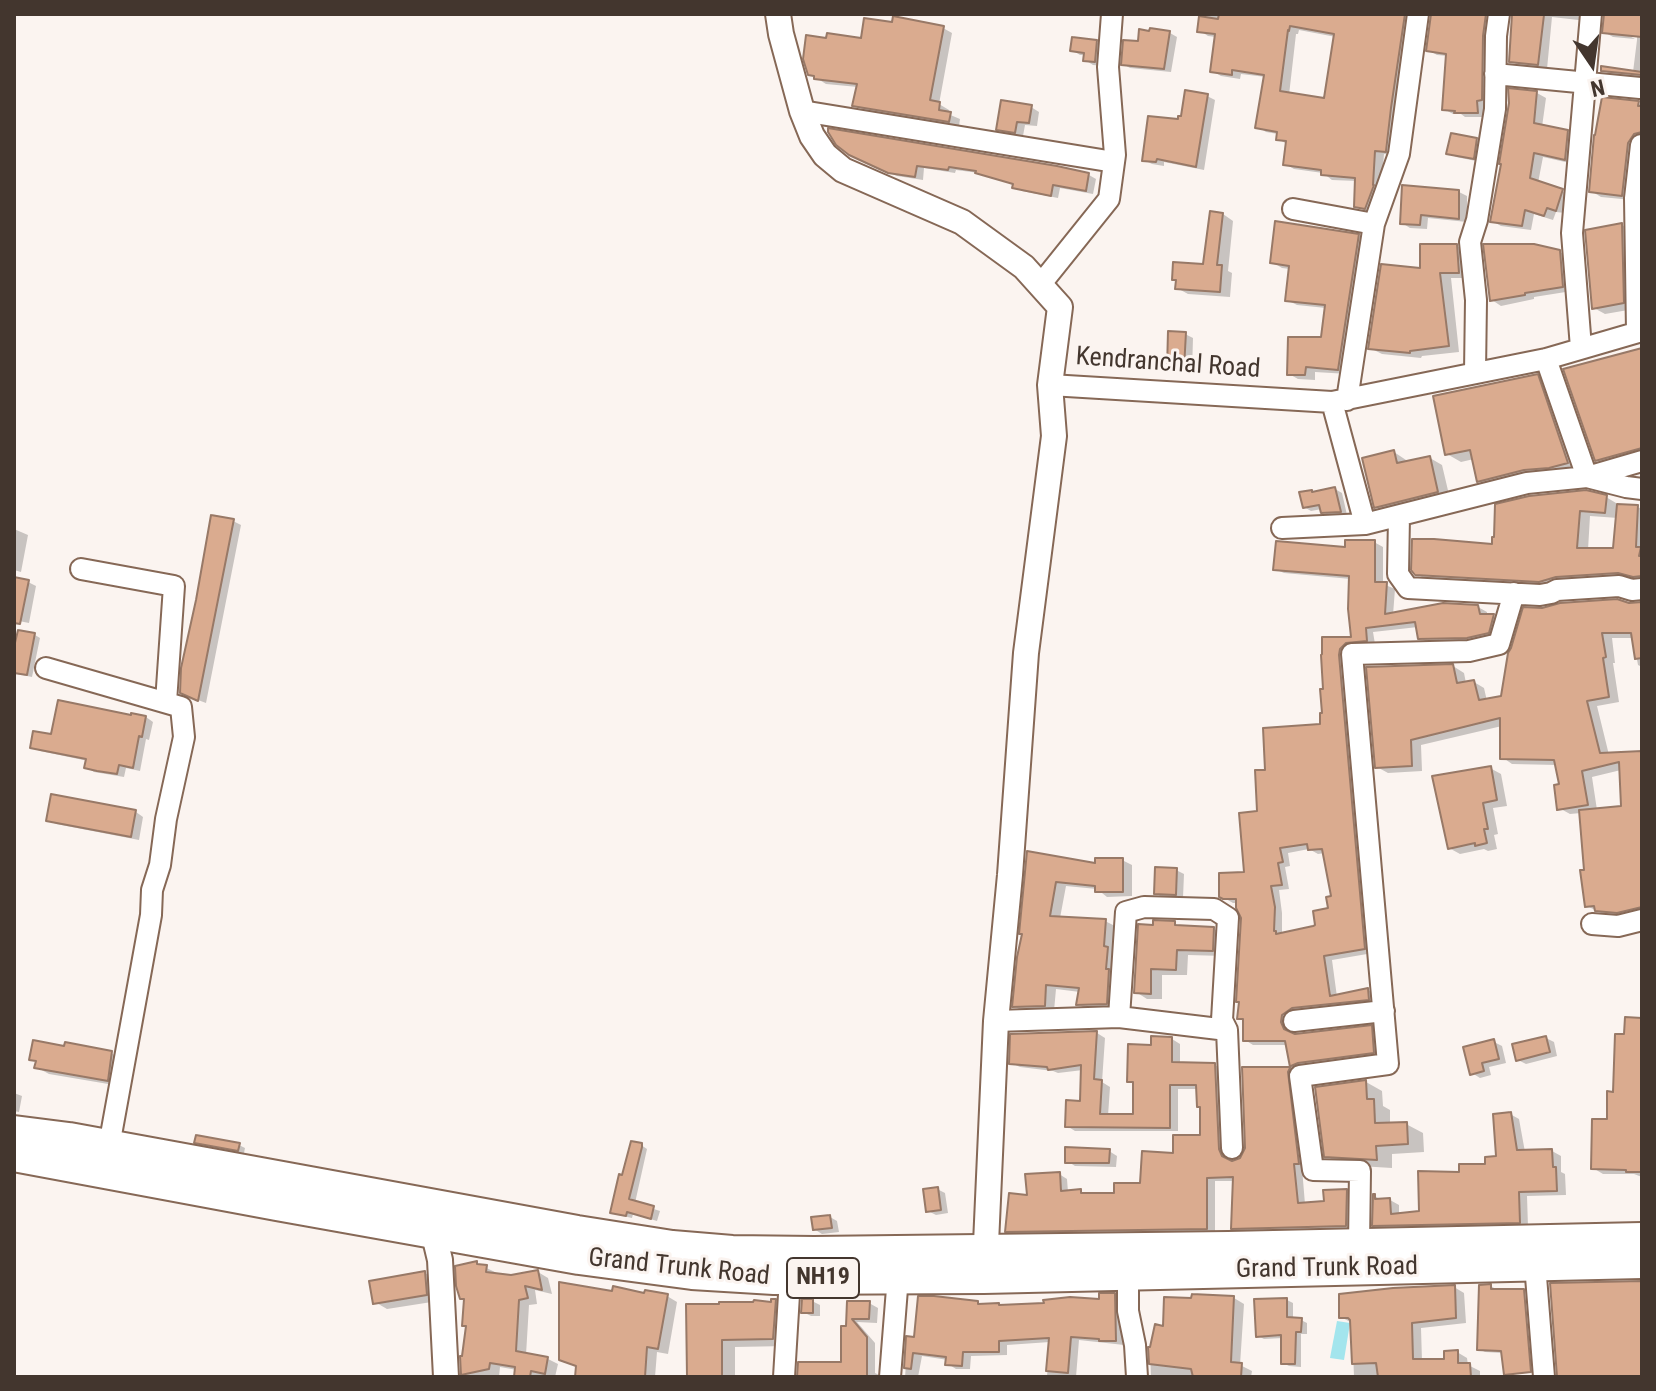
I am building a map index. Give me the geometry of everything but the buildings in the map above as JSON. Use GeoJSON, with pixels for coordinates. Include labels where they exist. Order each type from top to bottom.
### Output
{"type":"FeatureCollection","features":[{"type":"Feature","properties":{"kind":"highway","name":"Grand Trunk Road"},"geometry":{"type":"LineString","coordinates":[[14,1132],[109,1146],[430,1218],[579,1258],[692,1273],[790,1278],[898,1276],[985,1263],[1359,1244],[1642,1239]]}},
{"type":"Feature","properties":{"kind":"highway","name":"Grand Trunk Road"},"geometry":{"type":"LineString","coordinates":[[14,1155],[430,1218],[577,1232],[672,1247],[732,1252],[814,1253],[1128,1273],[1642,1262]]}},
{"type":"Feature","properties":{"kind":"street","name":"Kendranchal Road"},"geometry":{"type":"LineString","coordinates":[[778,14],[802,111],[812,136],[825,155],[843,170],[962,222],[1024,267],[1060,307],[1050,385],[1340,401],[1546,359],[1640,332]]}},
{"type":"Feature","properties":{"kind":"street"},"geometry":{"type":"LineString","coordinates":[[1040,285],[1109,199],[1114,162],[1108,67],[1112,14]]}},
{"type":"Feature","properties":{"kind":"street"},"geometry":{"type":"LineString","coordinates":[[1365,524],[1340,401],[1374,224],[1399,154],[1418,14]]}},
{"type":"Feature","properties":{"kind":"street"},"geometry":{"type":"LineString","coordinates":[[1475,372],[1476,300],[1470,242],[1477,220],[1495,109],[1499,14]]}},
{"type":"Feature","properties":{"kind":"street"},"geometry":{"type":"LineString","coordinates":[[1581,348],[1572,233],[1591,14]]}},
{"type":"Feature","properties":{"kind":"street"},"geometry":{"type":"LineString","coordinates":[[1495,74],[1640,88]]}},
{"type":"Feature","properties":{"kind":"street"},"geometry":{"type":"LineString","coordinates":[[802,111],[1114,162]]}},
{"type":"Feature","properties":{"kind":"street"},"geometry":{"type":"LineString","coordinates":[[1640,332],[1635,198],[1642,145]]}},
{"type":"Feature","properties":{"kind":"street"},"geometry":{"type":"LineString","coordinates":[[1293,209],[1374,224]]}},
{"type":"Feature","properties":{"kind":"street"},"geometry":{"type":"LineString","coordinates":[[1546,359],[1587,477]]}},
{"type":"Feature","properties":{"kind":"street"},"geometry":{"type":"LineString","coordinates":[[985,1263],[996,1021],[1026,653],[1054,436],[1050,385]]}},
{"type":"Feature","properties":{"kind":"street"},"geometry":{"type":"LineString","coordinates":[[1282,528],[1365,524],[1527,483],[1587,477],[1642,461]]}},
{"type":"Feature","properties":{"kind":"street"},"geometry":{"type":"LineString","coordinates":[[1587,477],[1642,489]]}},
{"type":"Feature","properties":{"kind":"street"},"geometry":{"type":"LineString","coordinates":[[1399,516],[1398,574],[1408,588],[1540,595],[1557,590],[1619,586],[1642,589]]}},
{"type":"Feature","properties":{"kind":"street"},"geometry":{"type":"LineString","coordinates":[[81,569],[174,586],[166,702]]}},
{"type":"Feature","properties":{"kind":"street"},"geometry":{"type":"LineString","coordinates":[[1359,1244],[1360,1171],[1313,1170],[1300,1076],[1388,1064],[1352,654],[1469,651],[1499,644],[1514,593]]}},
{"type":"Feature","properties":{"kind":"street"},"geometry":{"type":"LineString","coordinates":[[46,668],[181,707],[184,737],[166,819],[160,865],[152,890],[151,915],[109,1146]]}},
{"type":"Feature","properties":{"kind":"street"},"geometry":{"type":"LineString","coordinates":[[1119,1017],[1126,912],[1144,907],[1214,909],[1228,918],[1222,1020],[1227,1030],[1232,1148]]}},
{"type":"Feature","properties":{"kind":"street"},"geometry":{"type":"LineString","coordinates":[[1592,924],[1618,926],[1642,920]]}},
{"type":"Feature","properties":{"kind":"street"},"geometry":{"type":"LineString","coordinates":[[1294,1021],[1384,1011]]}},
{"type":"Feature","properties":{"kind":"street"},"geometry":{"type":"LineString","coordinates":[[996,1021],[1119,1017],[1227,1030]]}},
{"type":"Feature","properties":{"kind":"street"},"geometry":{"type":"LineString","coordinates":[[430,1218],[440,1260],[446,1377]]}},
{"type":"Feature","properties":{"kind":"street"},"geometry":{"type":"LineString","coordinates":[[1535,1264],[1544,1377]]}},
{"type":"Feature","properties":{"kind":"street"},"geometry":{"type":"LineString","coordinates":[[1128,1273],[1128,1311],[1137,1377]]}},
{"type":"Feature","properties":{"kind":"street"},"geometry":{"type":"LineString","coordinates":[[890,1377],[898,1276]]}},
{"type":"Feature","properties":{"kind":"street"},"geometry":{"type":"LineString","coordinates":[[784,1377],[790,1278]]}},
{"type":"Feature","properties":{"kind":"water"},"geometry":{"type":"Polygon","coordinates":[[[1337,1321],[1350,1323],[1344,1360],[1330,1358],[1337,1321]]]}}]}
